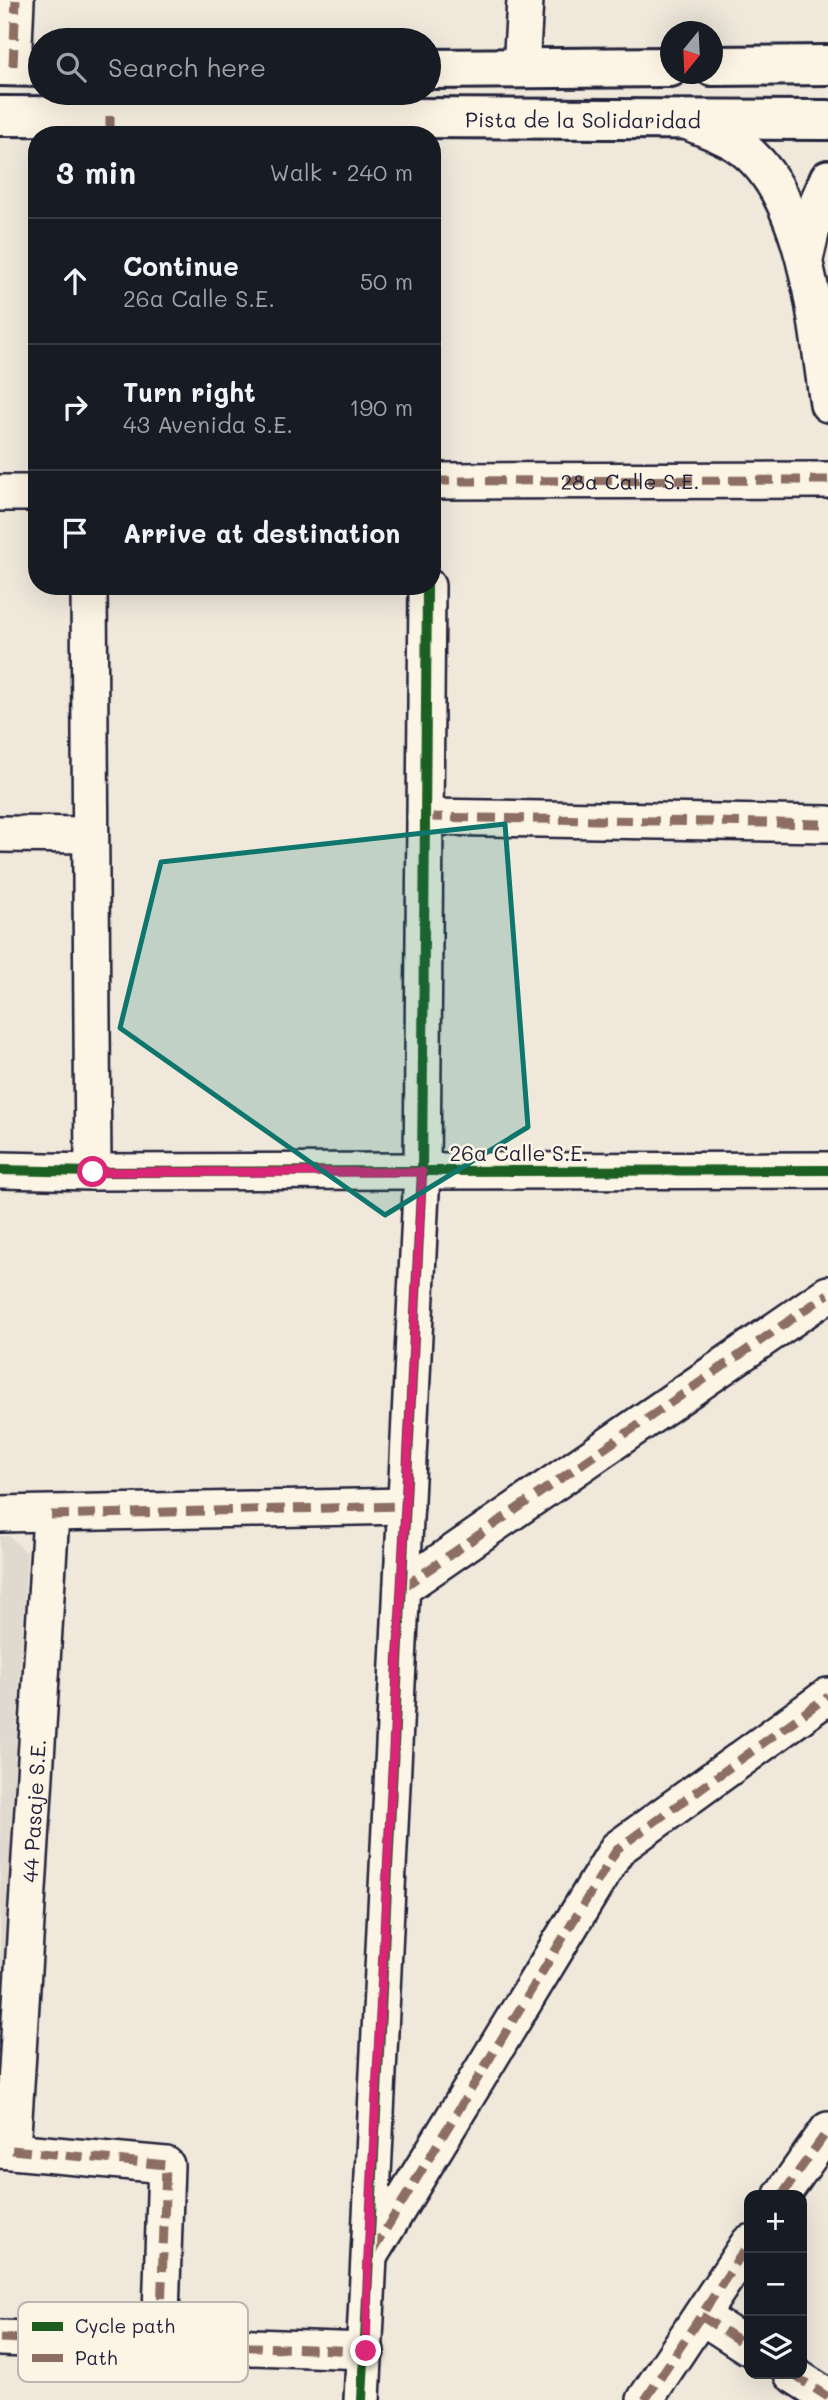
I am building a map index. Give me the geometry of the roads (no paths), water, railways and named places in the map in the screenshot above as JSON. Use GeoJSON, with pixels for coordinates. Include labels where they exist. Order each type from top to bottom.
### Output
{"type":"FeatureCollection","features":[{"type":"Feature","properties":{"kind":"main road"},"geometry":{"type":"LineString","coordinates":[[723,66],[828,65]]}},
{"type":"Feature","properties":{"kind":"main road"},"geometry":{"type":"LineString","coordinates":[[441,69],[660,67]]}},
{"type":"Feature","properties":{"kind":"main road","name":"Pista de la Solidaridad"},"geometry":{"type":"LineString","coordinates":[[0,116],[110,125],[270,126]]}},
{"type":"Feature","properties":{"kind":"main road","name":"Pista de la Solidaridad"},"geometry":{"type":"LineString","coordinates":[[441,127],[828,120]]}},
{"type":"Feature","properties":{"kind":"street"},"geometry":{"type":"LineString","coordinates":[[16,0],[18,66]]}},
{"type":"Feature","properties":{"kind":"street"},"geometry":{"type":"LineString","coordinates":[[521,69],[525,0]]}},
{"type":"Feature","properties":{"kind":"street"},"geometry":{"type":"LineString","coordinates":[[686,121],[735,143],[755,161],[772,182],[785,206],[805,259],[824,352],[828,404]]}},
{"type":"Feature","properties":{"kind":"street"},"geometry":{"type":"LineString","coordinates":[[805,259],[818,199],[828,178]]}},
{"type":"Feature","properties":{"kind":"street","name":"28a Calle S.E."},"geometry":{"type":"LineString","coordinates":[[441,481],[828,480]]}},
{"type":"Feature","properties":{"kind":"street"},"geometry":{"type":"LineString","coordinates":[[0,493],[28,493]]}},
{"type":"Feature","properties":{"kind":"street"},"geometry":{"type":"LineString","coordinates":[[89,595],[93,1172]]}},
{"type":"Feature","properties":{"kind":"street"},"geometry":{"type":"LineString","coordinates":[[362,2400],[422,1172],[427,595]]}},
{"type":"Feature","properties":{"kind":"street"},"geometry":{"type":"LineString","coordinates":[[425,817],[828,824]]}},
{"type":"Feature","properties":{"kind":"street"},"geometry":{"type":"LineString","coordinates":[[0,834],[89,835]]}},
{"type":"Feature","properties":{"kind":"street","name":"26a Calle S.E."},"geometry":{"type":"LineString","coordinates":[[0,1170],[828,1170]]}},
{"type":"Feature","properties":{"kind":"street"},"geometry":{"type":"LineString","coordinates":[[402,1588],[828,1294]]}},
{"type":"Feature","properties":{"kind":"street"},"geometry":{"type":"LineString","coordinates":[[0,1514],[406,1506]]}},
{"type":"Feature","properties":{"kind":"street","name":"44 Pasaje S.E."},"geometry":{"type":"LineString","coordinates":[[6,2150],[51,1514]]}},
{"type":"Feature","properties":{"kind":"street"},"geometry":{"type":"LineString","coordinates":[[368,2258],[617,1849],[828,1696]]}},
{"type":"Feature","properties":{"kind":"street"},"geometry":{"type":"LineString","coordinates":[[786,2190],[828,2130]]}},
{"type":"Feature","properties":{"kind":"street"},"geometry":{"type":"LineString","coordinates":[[6,2150],[166,2165],[161,2302]]}},
{"type":"Feature","properties":{"kind":"street"},"geometry":{"type":"LineString","coordinates":[[645,2400],[744,2251]]}},
{"type":"Feature","properties":{"kind":"street"},"geometry":{"type":"LineString","coordinates":[[701,2316],[744,2344]]}},
{"type":"Feature","properties":{"kind":"street"},"geometry":{"type":"LineString","coordinates":[[0,2338],[18,2339]]}},
{"type":"Feature","properties":{"kind":"street"},"geometry":{"type":"LineString","coordinates":[[248,2347],[366,2351]]}},
{"type":"Feature","properties":{"kind":"street"},"geometry":{"type":"LineString","coordinates":[[800,2379],[828,2397]]}}]}
